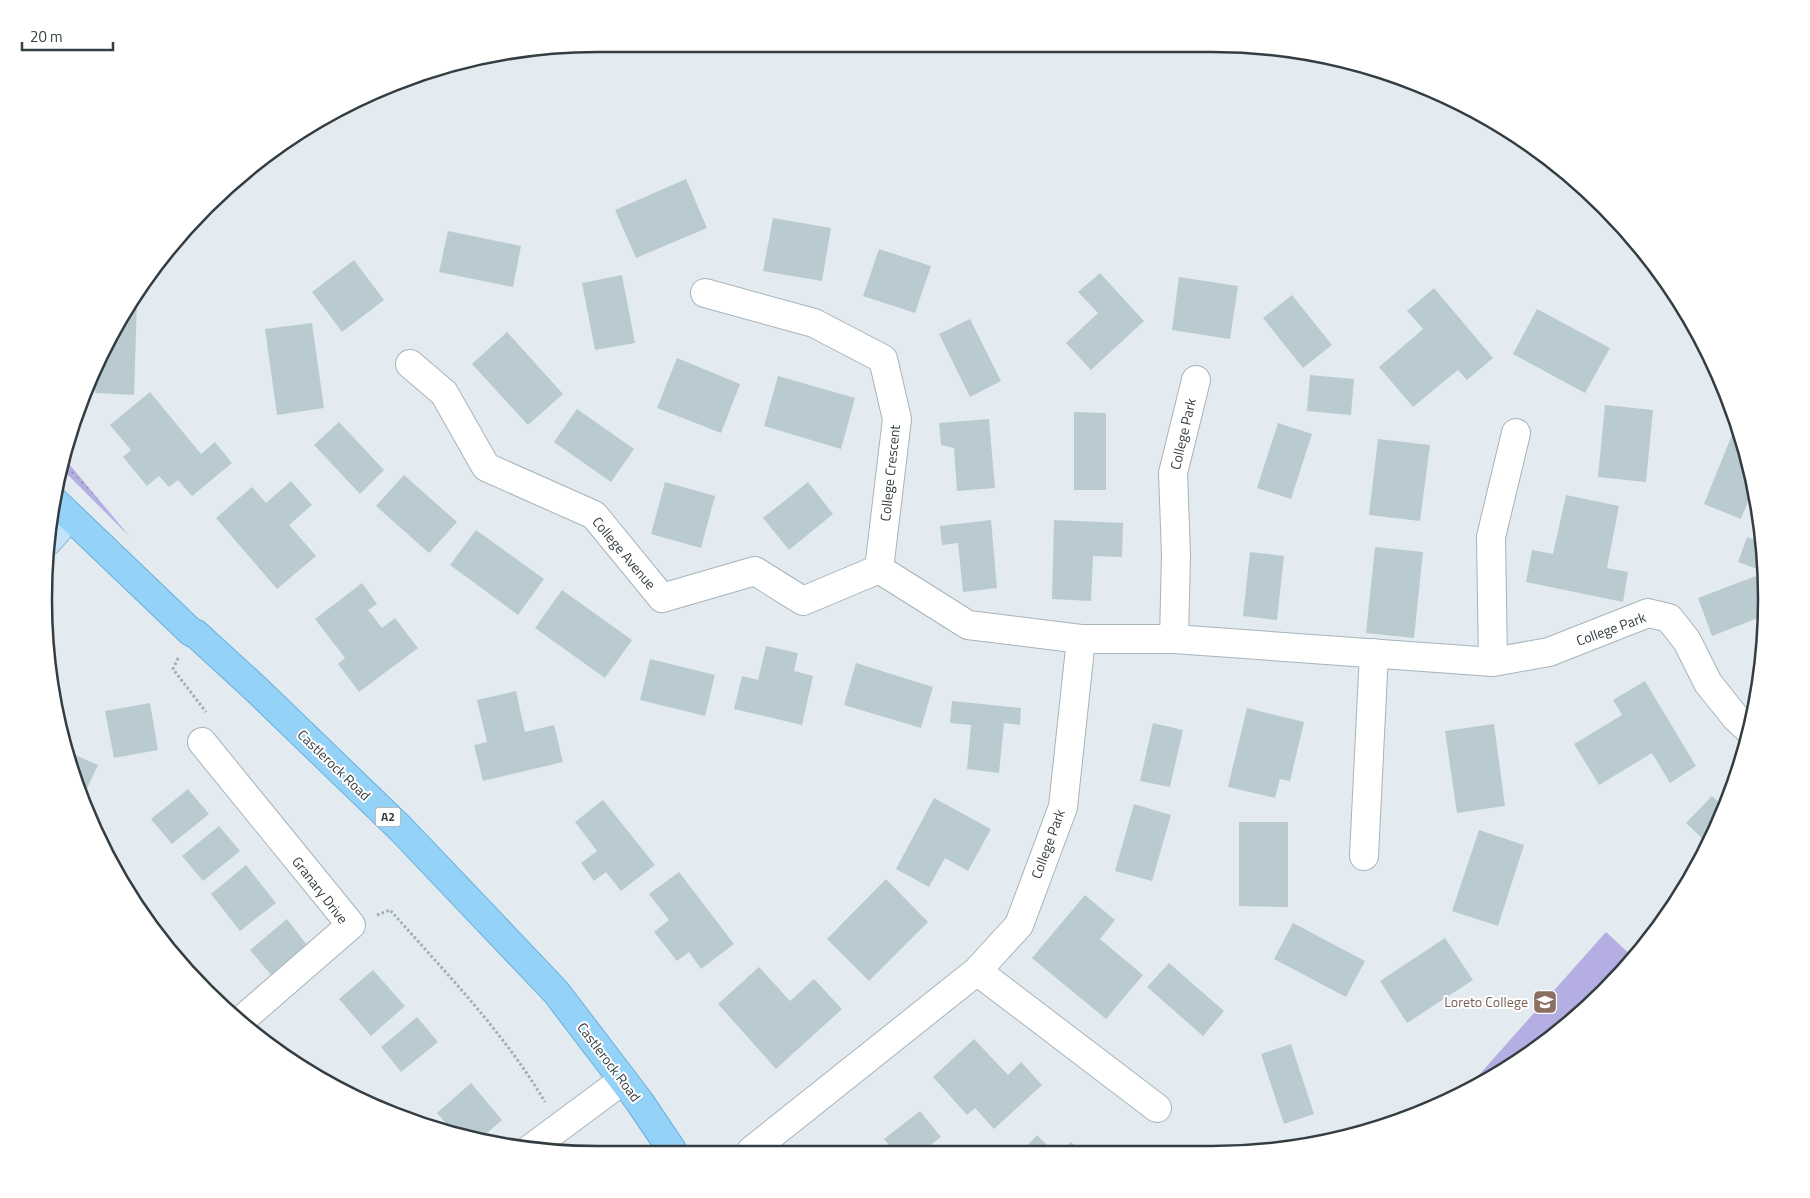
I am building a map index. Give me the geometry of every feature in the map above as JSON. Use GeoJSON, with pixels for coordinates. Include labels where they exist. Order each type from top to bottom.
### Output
{"type":"FeatureCollection","features":[{"type":"Feature","properties":{"kind":"main road","name":"Castlerock Road"},"geometry":{"type":"LineString","coordinates":[[61,508],[191,632],[256,689],[401,829],[556,992],[623,1080],[669,1146]]}},
{"type":"Feature","properties":{"kind":"street","name":"College Crescent"},"geometry":{"type":"LineString","coordinates":[[705,293],[814,323],[883,359],[896,419],[879,569]]}},
{"type":"Feature","properties":{"kind":"street","name":"College Avenue"},"geometry":{"type":"LineString","coordinates":[[410,364],[444,393],[486,466],[594,515],[662,598],[755,571],[803,601],[879,569]]}},
{"type":"Feature","properties":{"kind":"street","name":"College Park"},"geometry":{"type":"LineString","coordinates":[[1174,639],[1176,555],[1173,473],[1196,380]]}},
{"type":"Feature","properties":{"kind":"street"},"geometry":{"type":"LineString","coordinates":[[1493,662],[1492,537],[1516,433]]}},
{"type":"Feature","properties":{"kind":"street","name":"College Park"},"geometry":{"type":"LineString","coordinates":[[879,569],[968,625],[1081,639],[1174,639],[1493,662],[1549,652],[1648,613],[1669,618],[1687,641],[1708,683],[1745,717]]}},
{"type":"Feature","properties":{"kind":"street","name":"College Park"},"geometry":{"type":"LineString","coordinates":[[757,1146],[977,971],[1019,925],[1063,807],[1081,639]]}},
{"type":"Feature","properties":{"kind":"street"},"geometry":{"type":"LineString","coordinates":[[1364,856],[1374,653]]}},
{"type":"Feature","properties":{"kind":"street","name":"Granary Drive"},"geometry":{"type":"LineString","coordinates":[[202,742],[350,925],[246,1016]]}},
{"type":"Feature","properties":{"kind":"street"},"geometry":{"type":"LineString","coordinates":[[977,971],[1157,1108]]}},
{"type":"Feature","properties":{"kind":"street"},"geometry":{"type":"LineString","coordinates":[[540,1142],[623,1080]]}},
{"type":"Feature","properties":{"kind":"path"},"geometry":{"type":"LineString","coordinates":[[350,925],[390,910],[471,1002],[528,1073],[559,1127]]}},
{"type":"Feature","properties":{"kind":"shaded area"},"geometry":{"type":"Polygon","coordinates":[[[69,465],[130,537],[67,474],[69,465]]]}},
{"type":"Feature","properties":{"kind":"shaded area"},"geometry":{"type":"Polygon","coordinates":[[[1606,932],[1628,952],[1597,985],[1544,1033],[1479,1075],[1606,932]]]}},
{"type":"Feature","properties":{"kind":"building"},"geometry":{"type":"Polygon","coordinates":[[[686,179],[707,228],[636,258],[615,210],[686,179]]]}},
{"type":"Feature","properties":{"kind":"building"},"geometry":{"type":"Polygon","coordinates":[[[773,218],[831,228],[822,281],[763,271],[773,218]]]}},
{"type":"Feature","properties":{"kind":"building"},"geometry":{"type":"Polygon","coordinates":[[[448,231],[521,246],[513,287],[439,272],[448,231]]]}},
{"type":"Feature","properties":{"kind":"building"},"geometry":{"type":"Polygon","coordinates":[[[879,249],[931,266],[915,313],[863,296],[879,249]]]}},
{"type":"Feature","properties":{"kind":"building"},"geometry":{"type":"Polygon","coordinates":[[[354,260],[384,300],[342,332],[312,292],[354,260]]]}},
{"type":"Feature","properties":{"kind":"building"},"geometry":{"type":"Polygon","coordinates":[[[1100,273],[1144,321],[1091,370],[1066,343],[1098,313],[1078,292],[1100,273]]]}},
{"type":"Feature","properties":{"kind":"building"},"geometry":{"type":"Polygon","coordinates":[[[622,275],[635,343],[595,350],[582,283],[622,275]]]}},
{"type":"Feature","properties":{"kind":"building"},"geometry":{"type":"Polygon","coordinates":[[[1179,277],[1238,286],[1230,339],[1172,330],[1179,277]]]}},
{"type":"Feature","properties":{"kind":"building"},"geometry":{"type":"Polygon","coordinates":[[[1434,288],[1493,358],[1467,380],[1458,370],[1413,407],[1379,367],[1423,329],[1407,311],[1434,288]]]}},
{"type":"Feature","properties":{"kind":"building"},"geometry":{"type":"Polygon","coordinates":[[[1292,295],[1332,345],[1303,368],[1263,318],[1292,295]]]}},
{"type":"Feature","properties":{"kind":"building"},"geometry":{"type":"Polygon","coordinates":[[[137,309],[134,395],[95,393],[95,388],[109,357],[137,309]]]}},
{"type":"Feature","properties":{"kind":"building"},"geometry":{"type":"Polygon","coordinates":[[[1537,309],[1610,348],[1585,393],[1513,354],[1537,309]]]}},
{"type":"Feature","properties":{"kind":"building"},"geometry":{"type":"Polygon","coordinates":[[[970,319],[1001,381],[970,397],[939,334],[970,319]]]}},
{"type":"Feature","properties":{"kind":"building"},"geometry":{"type":"Polygon","coordinates":[[[312,323],[324,408],[277,415],[265,329],[312,323]]]}},
{"type":"Feature","properties":{"kind":"building"},"geometry":{"type":"Polygon","coordinates":[[[507,332],[563,394],[528,425],[472,364],[507,332]]]}},
{"type":"Feature","properties":{"kind":"building"},"geometry":{"type":"Polygon","coordinates":[[[677,358],[740,384],[721,433],[657,408],[677,358]]]}},
{"type":"Feature","properties":{"kind":"building"},"geometry":{"type":"Polygon","coordinates":[[[1310,375],[1354,379],[1351,415],[1307,411],[1310,375]]]}},
{"type":"Feature","properties":{"kind":"building"},"geometry":{"type":"Polygon","coordinates":[[[778,376],[855,398],[841,449],[764,426],[778,376]]]}},
{"type":"Feature","properties":{"kind":"building"},"geometry":{"type":"Polygon","coordinates":[[[150,392],[201,454],[215,442],[232,463],[192,496],[178,480],[169,487],[159,476],[147,486],[123,457],[131,450],[110,425],[150,392]]]}},
{"type":"Feature","properties":{"kind":"building"},"geometry":{"type":"Polygon","coordinates":[[[1605,405],[1653,410],[1646,482],[1598,477],[1605,405]]]}},
{"type":"Feature","properties":{"kind":"building"},"geometry":{"type":"Polygon","coordinates":[[[577,409],[634,449],[611,482],[554,442],[577,409]]]}},
{"type":"Feature","properties":{"kind":"building"},"geometry":{"type":"Polygon","coordinates":[[[1074,412],[1106,413],[1106,490],[1074,490],[1074,412]]]}},
{"type":"Feature","properties":{"kind":"building"},"geometry":{"type":"Polygon","coordinates":[[[989,419],[995,488],[957,491],[954,448],[941,445],[939,423],[989,419]]]}},
{"type":"Feature","properties":{"kind":"building"},"geometry":{"type":"Polygon","coordinates":[[[339,422],[384,470],[360,494],[314,445],[339,422]]]}},
{"type":"Feature","properties":{"kind":"building"},"geometry":{"type":"Polygon","coordinates":[[[1278,423],[1312,434],[1291,499],[1257,488],[1278,423]]]}},
{"type":"Feature","properties":{"kind":"building"},"geometry":{"type":"Polygon","coordinates":[[[1732,435],[1748,500],[1741,519],[1704,504],[1732,435]]]}},
{"type":"Feature","properties":{"kind":"building"},"geometry":{"type":"Polygon","coordinates":[[[1378,439],[1430,445],[1420,521],[1369,515],[1378,439]]]}},
{"type":"Feature","properties":{"kind":"building"},"geometry":{"type":"Polygon","coordinates":[[[404,475],[457,522],[429,553],[376,506],[404,475]]]}},
{"type":"Feature","properties":{"kind":"building"},"geometry":{"type":"Polygon","coordinates":[[[291,481],[312,505],[289,525],[316,556],[277,589],[216,518],[252,487],[266,503],[291,481]]]}},
{"type":"Feature","properties":{"kind":"building"},"geometry":{"type":"Polygon","coordinates":[[[665,482],[715,496],[701,548],[651,534],[665,482]]]}},
{"type":"Feature","properties":{"kind":"building"},"geometry":{"type":"Polygon","coordinates":[[[808,482],[833,514],[789,550],[763,518],[808,482]]]}},
{"type":"Feature","properties":{"kind":"building"},"geometry":{"type":"Polygon","coordinates":[[[1566,495],[1619,506],[1607,568],[1628,572],[1623,602],[1526,582],[1532,550],[1553,554],[1566,495]]]}},
{"type":"Feature","properties":{"kind":"building"},"geometry":{"type":"Polygon","coordinates":[[[991,520],[997,588],[963,592],[958,543],[942,545],[940,526],[991,520]]]}},
{"type":"Feature","properties":{"kind":"building"},"geometry":{"type":"Polygon","coordinates":[[[1054,520],[1123,523],[1122,557],[1093,556],[1091,601],[1052,599],[1054,520]]]}},
{"type":"Feature","properties":{"kind":"building"},"geometry":{"type":"Polygon","coordinates":[[[476,530],[544,579],[518,615],[450,565],[476,530]]]}},
{"type":"Feature","properties":{"kind":"building"},"geometry":{"type":"Polygon","coordinates":[[[1747,537],[1754,539],[1756,569],[1738,562],[1747,537]]]}},
{"type":"Feature","properties":{"kind":"building"},"geometry":{"type":"Polygon","coordinates":[[[1375,547],[1423,552],[1414,638],[1366,633],[1375,547]]]}},
{"type":"Feature","properties":{"kind":"building"},"geometry":{"type":"Polygon","coordinates":[[[1250,552],[1284,556],[1277,620],[1243,616],[1250,552]]]}},
{"type":"Feature","properties":{"kind":"building"},"geometry":{"type":"Polygon","coordinates":[[[1756,576],[1757,618],[1712,636],[1698,598],[1756,576]]]}},
{"type":"Feature","properties":{"kind":"building"},"geometry":{"type":"Polygon","coordinates":[[[362,583],[377,604],[368,610],[382,628],[395,618],[418,648],[359,692],[338,664],[345,658],[315,619],[362,583]]]}},
{"type":"Feature","properties":{"kind":"building"},"geometry":{"type":"Polygon","coordinates":[[[562,590],[632,640],[605,678],[535,628],[562,590]]]}},
{"type":"Feature","properties":{"kind":"building"},"geometry":{"type":"Polygon","coordinates":[[[766,646],[798,653],[794,671],[813,676],[802,725],[734,709],[742,676],[758,680],[766,646]]]}},
{"type":"Feature","properties":{"kind":"building"},"geometry":{"type":"Polygon","coordinates":[[[650,659],[715,675],[705,716],[640,700],[650,659]]]}},
{"type":"Feature","properties":{"kind":"building"},"geometry":{"type":"Polygon","coordinates":[[[856,663],[933,687],[921,728],[844,705],[856,663]]]}},
{"type":"Feature","properties":{"kind":"building"},"geometry":{"type":"Polygon","coordinates":[[[1645,681],[1696,766],[1670,783],[1652,753],[1599,785],[1574,744],[1622,715],[1613,700],[1645,681]]]}},
{"type":"Feature","properties":{"kind":"building"},"geometry":{"type":"Polygon","coordinates":[[[516,691],[525,732],[554,725],[563,762],[483,781],[474,745],[487,742],[477,700],[516,691]]]}},
{"type":"Feature","properties":{"kind":"building"},"geometry":{"type":"Polygon","coordinates":[[[952,701],[1021,708],[1020,725],[1004,723],[999,773],[967,769],[971,725],[950,723],[952,701]]]}},
{"type":"Feature","properties":{"kind":"building"},"geometry":{"type":"Polygon","coordinates":[[[150,703],[158,750],[114,758],[105,711],[150,703]]]}},
{"type":"Feature","properties":{"kind":"building"},"geometry":{"type":"Polygon","coordinates":[[[1247,708],[1304,722],[1290,781],[1280,779],[1275,798],[1228,787],[1247,708]]]}},
{"type":"Feature","properties":{"kind":"building"},"geometry":{"type":"Polygon","coordinates":[[[1153,723],[1183,730],[1170,787],[1140,781],[1153,723]]]}},
{"type":"Feature","properties":{"kind":"building"},"geometry":{"type":"Polygon","coordinates":[[[1494,724],[1505,806],[1457,813],[1445,731],[1494,724]]]}},
{"type":"Feature","properties":{"kind":"building"},"geometry":{"type":"Polygon","coordinates":[[[76,755],[98,765],[87,789],[76,755]]]}},
{"type":"Feature","properties":{"kind":"building"},"geometry":{"type":"Polygon","coordinates":[[[188,789],[209,814],[172,844],[151,819],[188,789]]]}},
{"type":"Feature","properties":{"kind":"building"},"geometry":{"type":"Polygon","coordinates":[[[1712,796],[1718,802],[1702,838],[1686,823],[1712,796]]]}},
{"type":"Feature","properties":{"kind":"building"},"geometry":{"type":"Polygon","coordinates":[[[934,798],[991,829],[968,871],[945,858],[929,887],[896,869],[934,798]]]}},
{"type":"Feature","properties":{"kind":"building"},"geometry":{"type":"Polygon","coordinates":[[[603,800],[655,865],[621,891],[606,872],[594,881],[581,863],[597,851],[575,822],[603,800]]]}},
{"type":"Feature","properties":{"kind":"building"},"geometry":{"type":"Polygon","coordinates":[[[1134,804],[1171,815],[1152,881],[1115,871],[1134,804]]]}},
{"type":"Feature","properties":{"kind":"building"},"geometry":{"type":"Polygon","coordinates":[[[1239,822],[1288,822],[1288,907],[1239,906],[1239,822]]]}},
{"type":"Feature","properties":{"kind":"building"},"geometry":{"type":"Polygon","coordinates":[[[219,826],[240,851],[203,881],[182,856],[219,826]]]}},
{"type":"Feature","properties":{"kind":"building"},"geometry":{"type":"Polygon","coordinates":[[[1479,830],[1524,845],[1498,926],[1452,911],[1479,830]]]}},
{"type":"Feature","properties":{"kind":"building"},"geometry":{"type":"Polygon","coordinates":[[[246,865],[276,903],[240,931],[211,894],[246,865]]]}},
{"type":"Feature","properties":{"kind":"building"},"geometry":{"type":"Polygon","coordinates":[[[679,872],[734,944],[701,969],[689,952],[677,961],[654,932],[669,920],[649,894],[679,872]]]}},
{"type":"Feature","properties":{"kind":"building"},"geometry":{"type":"Polygon","coordinates":[[[886,879],[928,922],[869,981],[827,939],[886,879]]]}},
{"type":"Feature","properties":{"kind":"building"},"geometry":{"type":"Polygon","coordinates":[[[1085,895],[1115,920],[1100,939],[1143,975],[1106,1019],[1032,958],[1085,895]]]}},
{"type":"Feature","properties":{"kind":"building"},"geometry":{"type":"Polygon","coordinates":[[[287,919],[307,945],[271,975],[250,950],[287,919]]]}},
{"type":"Feature","properties":{"kind":"building"},"geometry":{"type":"Polygon","coordinates":[[[1293,923],[1365,961],[1346,997],[1274,959],[1293,923]]]}},
{"type":"Feature","properties":{"kind":"building"},"geometry":{"type":"Polygon","coordinates":[[[1445,938],[1473,980],[1407,1023],[1380,981],[1445,938]]]}},
{"type":"Feature","properties":{"kind":"building"},"geometry":{"type":"Polygon","coordinates":[[[1169,963],[1224,1011],[1203,1036],[1147,987],[1169,963]]]}},
{"type":"Feature","properties":{"kind":"building"},"geometry":{"type":"Polygon","coordinates":[[[759,967],[790,1001],[814,979],[842,1009],[776,1069],[718,1004],[759,967]]]}},
{"type":"Feature","properties":{"kind":"building"},"geometry":{"type":"Polygon","coordinates":[[[373,970],[405,1006],[371,1036],[339,999],[373,970]]]}},
{"type":"Feature","properties":{"kind":"building"},"geometry":{"type":"Polygon","coordinates":[[[417,1017],[438,1042],[401,1072],[381,1047],[417,1017]]]}},
{"type":"Feature","properties":{"kind":"building"},"geometry":{"type":"Polygon","coordinates":[[[974,1039],[1008,1075],[1021,1062],[1042,1085],[994,1129],[975,1108],[967,1115],[933,1077],[974,1039]]]}},
{"type":"Feature","properties":{"kind":"building"},"geometry":{"type":"Polygon","coordinates":[[[1291,1044],[1314,1114],[1284,1124],[1261,1054],[1291,1044]]]}},
{"type":"Feature","properties":{"kind":"building"},"geometry":{"type":"Polygon","coordinates":[[[471,1083],[502,1120],[486,1134],[446,1123],[437,1113],[471,1083]]]}},
{"type":"Feature","properties":{"kind":"building"},"geometry":{"type":"Polygon","coordinates":[[[920,1111],[941,1137],[929,1146],[890,1146],[884,1139],[920,1111]]]}},
{"type":"Feature","properties":{"kind":"building"},"geometry":{"type":"Polygon","coordinates":[[[1037,1135],[1048,1146],[1027,1146],[1037,1135]]]}},
{"type":"Feature","properties":{"kind":"building"},"geometry":{"type":"Polygon","coordinates":[[[1071,1142],[1075,1146],[1067,1146],[1071,1142]]]}},
{"type":"Feature","properties":{"kind":"place","name":"Loreto College"},"geometry":{"type":"Point","coordinates":[1545,1002]}}]}
